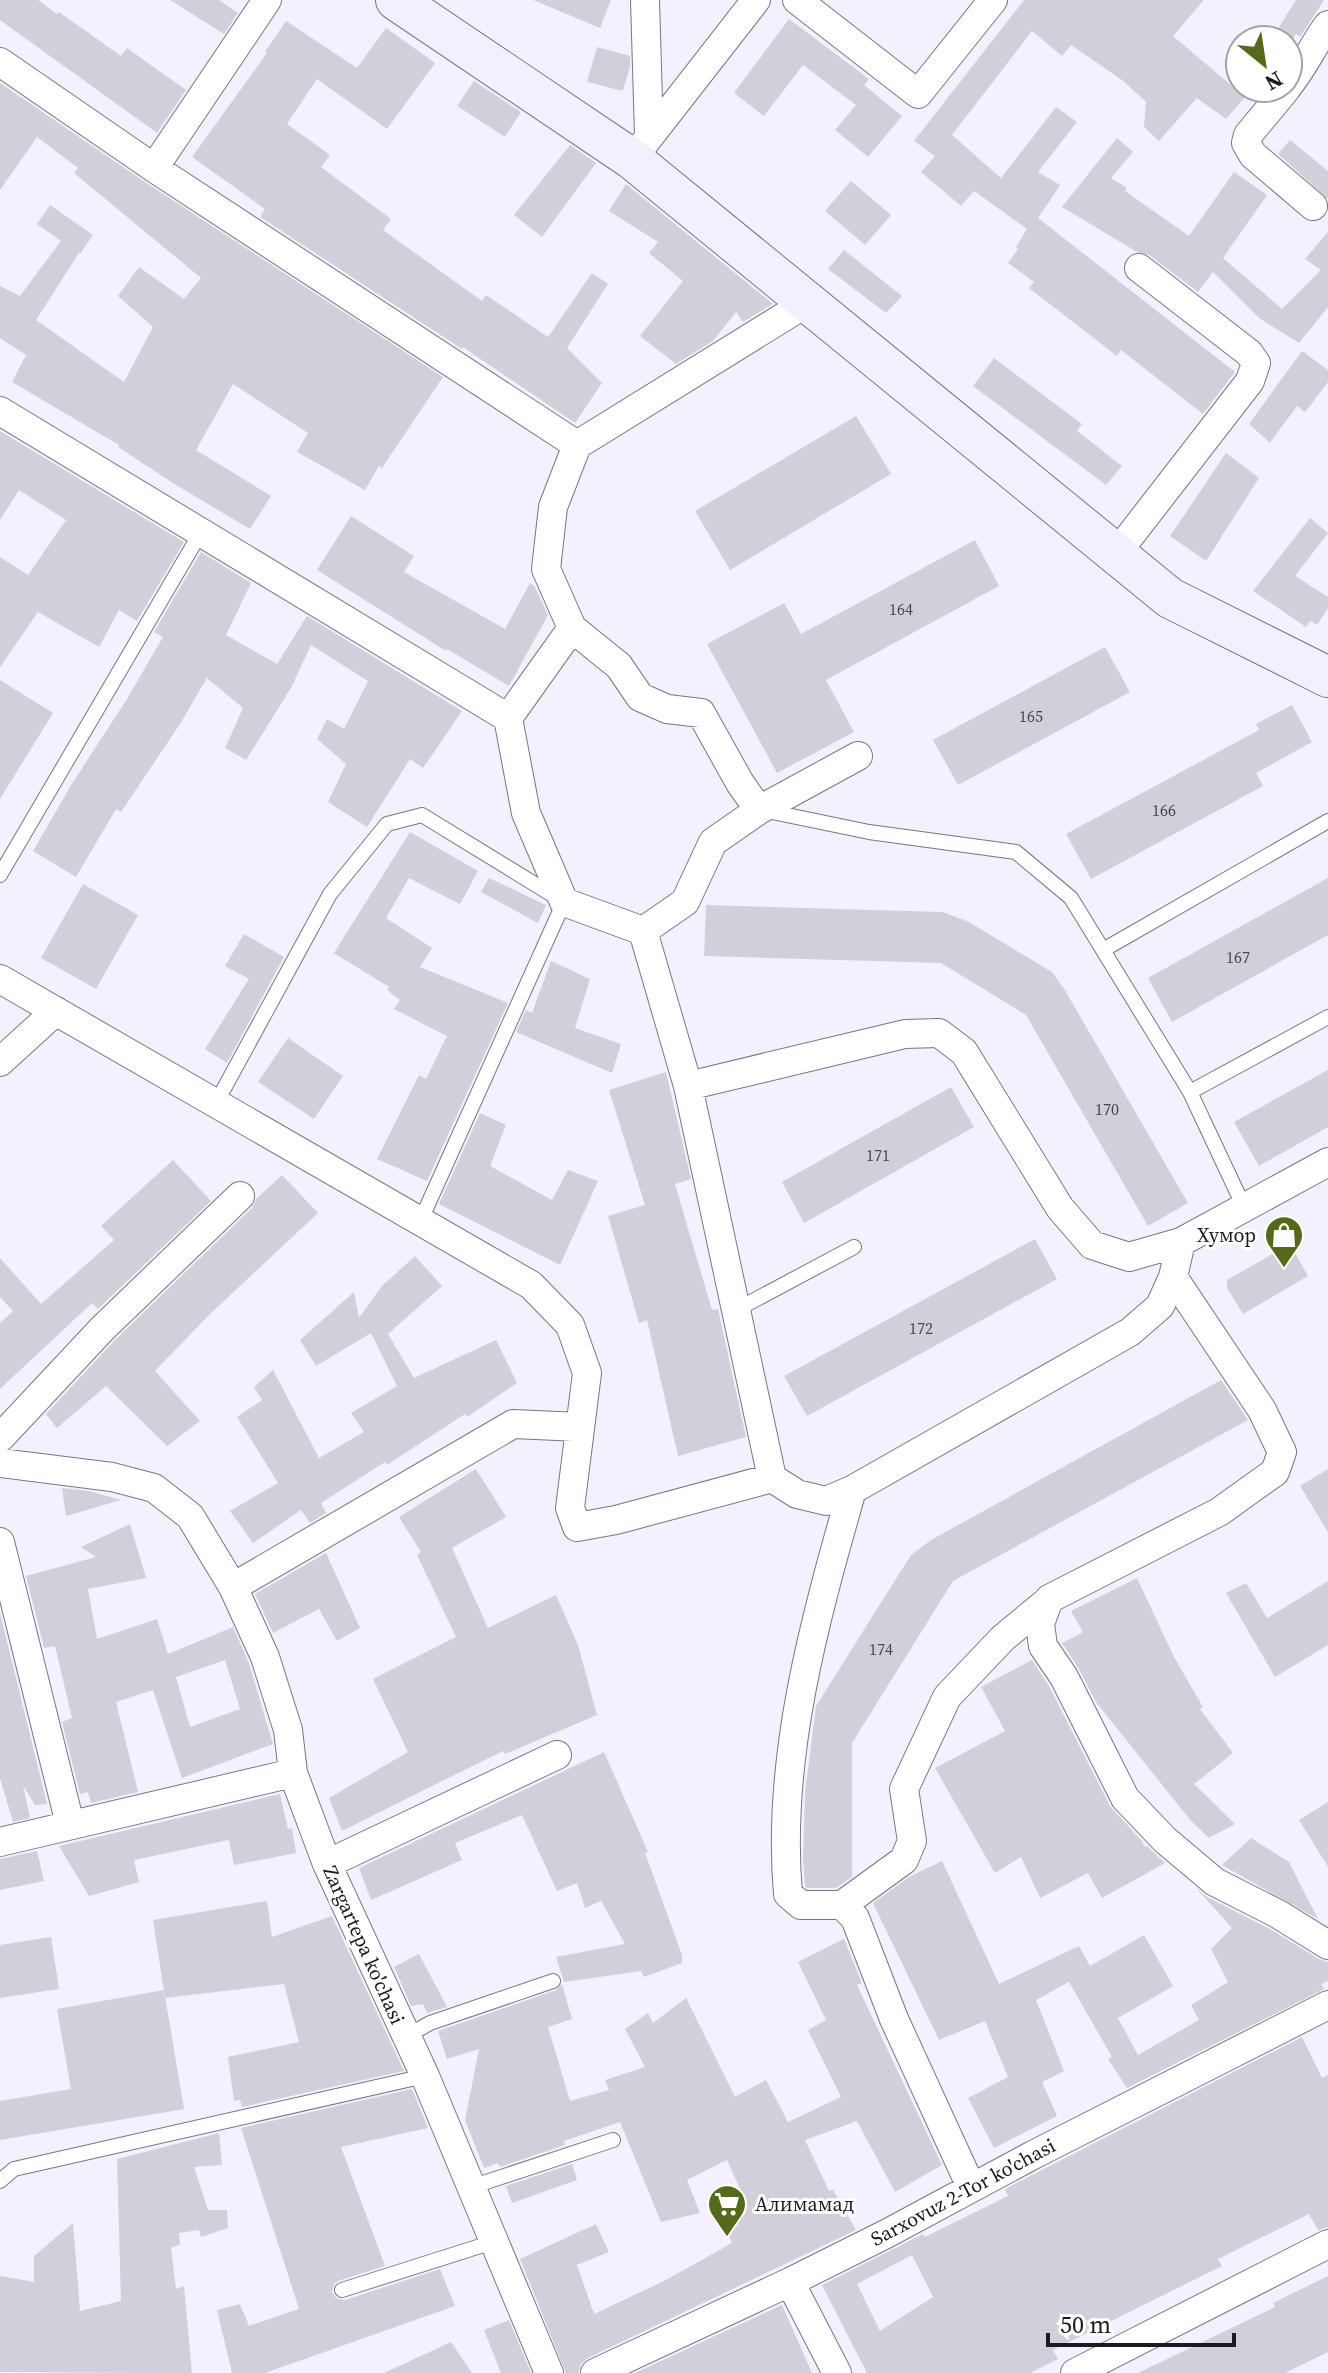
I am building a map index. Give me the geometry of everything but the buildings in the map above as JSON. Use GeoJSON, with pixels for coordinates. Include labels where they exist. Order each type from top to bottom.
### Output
{"type":"FeatureCollection","features":[{"type":"Feature","properties":{"kind":"street"},"geometry":{"type":"LineString","coordinates":[[154,168],[267,0]]}},
{"type":"Feature","properties":{"kind":"street"},"geometry":{"type":"LineString","coordinates":[[396,0],[640,147],[808,302],[1170,598],[1328,677]]}},
{"type":"Feature","properties":{"kind":"street"},"geometry":{"type":"LineString","coordinates":[[640,147],[645,0]]}},
{"type":"Feature","properties":{"kind":"street"},"geometry":{"type":"LineString","coordinates":[[640,147],[756,0]]}},
{"type":"Feature","properties":{"kind":"street"},"geometry":{"type":"LineString","coordinates":[[797,0],[918,94],[993,0]]}},
{"type":"Feature","properties":{"kind":"street"},"geometry":{"type":"LineString","coordinates":[[1304,66],[1315,42],[1328,25]]}},
{"type":"Feature","properties":{"kind":"street"},"geometry":{"type":"LineString","coordinates":[[0,62],[154,168],[577,445]]}},
{"type":"Feature","properties":{"kind":"street"},"geometry":{"type":"LineString","coordinates":[[1273,104],[1248,135],[1246,143],[1253,155],[1313,206]]}},
{"type":"Feature","properties":{"kind":"street"},"geometry":{"type":"LineString","coordinates":[[1116,554],[1250,381],[1256,363],[1249,353],[1139,268]]}},
{"type":"Feature","properties":{"kind":"street"},"geometry":{"type":"LineString","coordinates":[[759,810],[740,783],[701,713],[667,709],[640,697],[619,666],[572,628],[546,569],[553,507],[577,445],[808,302]]}},
{"type":"Feature","properties":{"kind":"street"},"geometry":{"type":"LineString","coordinates":[[0,411],[508,718]]}},
{"type":"Feature","properties":{"kind":"street"},"geometry":{"type":"LineString","coordinates":[[572,628],[508,718],[526,813],[564,902],[643,931]]}},
{"type":"Feature","properties":{"kind":"street"},"geometry":{"type":"LineString","coordinates":[[643,931],[685,902],[713,842],[759,810],[858,756]]}},
{"type":"Feature","properties":{"kind":"street"},"geometry":{"type":"LineString","coordinates":[[643,931],[688,1086],[772,1478],[797,1494],[826,1501],[852,1490],[1130,1332],[1160,1306],[1173,1277],[1181,1242]]}},
{"type":"Feature","properties":{"kind":"street"},"geometry":{"type":"LineString","coordinates":[[0,979],[531,1285],[570,1325],[587,1373],[570,1508],[577,1527],[616,1520],[772,1478]]}},
{"type":"Feature","properties":{"kind":"street"},"geometry":{"type":"LineString","coordinates":[[0,1062],[56,1011]]}},
{"type":"Feature","properties":{"kind":"street"},"geometry":{"type":"LineString","coordinates":[[688,1086],[905,1034],[939,1033],[964,1052],[1060,1208],[1092,1245],[1129,1257],[1181,1242],[1328,1162]]}},
{"type":"Feature","properties":{"kind":"street"},"geometry":{"type":"LineString","coordinates":[[0,1438],[102,1329],[240,1196]]}},
{"type":"Feature","properties":{"kind":"street"},"geometry":{"type":"LineString","coordinates":[[852,1490],[807,1663],[792,1754],[786,1869],[788,1894],[801,1905],[842,1905],[904,1860],[912,1841],[904,1789],[947,1697],[1003,1638],[1049,1599],[1219,1512],[1275,1472],[1282,1452],[1262,1410],[1173,1277]]}},
{"type":"Feature","properties":{"kind":"street"},"geometry":{"type":"LineString","coordinates":[[233,1587],[513,1424],[580,1427]]}},
{"type":"Feature","properties":{"kind":"street","name":"Zargartepa ko'chasi"},"geometry":{"type":"LineString","coordinates":[[0,1463],[112,1477],[154,1488],[190,1516],[233,1587],[265,1657],[288,1730],[293,1773],[327,1864],[425,2076],[549,2373]]}},
{"type":"Feature","properties":{"kind":"street"},"geometry":{"type":"LineString","coordinates":[[0,1542],[70,1824]]}},
{"type":"Feature","properties":{"kind":"street"},"geometry":{"type":"LineString","coordinates":[[1049,1599],[1040,1624],[1043,1646],[1064,1677],[1125,1798],[1165,1840],[1215,1882],[1278,1914],[1328,1945]]}},
{"type":"Feature","properties":{"kind":"street"},"geometry":{"type":"LineString","coordinates":[[327,1864],[557,1755]]}},
{"type":"Feature","properties":{"kind":"street"},"geometry":{"type":"LineString","coordinates":[[0,1842],[293,1773]]}},
{"type":"Feature","properties":{"kind":"street"},"geometry":{"type":"LineString","coordinates":[[842,1905],[855,1918],[894,2019],[971,2187]]}},
{"type":"Feature","properties":{"kind":"street","name":"Sarxovuz 2-Tor ko'chasi"},"geometry":{"type":"LineString","coordinates":[[595,2373],[790,2282],[1328,2005]]}},
{"type":"Feature","properties":{"kind":"street"},"geometry":{"type":"LineString","coordinates":[[1075,2373],[1328,2244]]}},
{"type":"Feature","properties":{"kind":"street"},"geometry":{"type":"LineString","coordinates":[[790,2282],[837,2373]]}},
{"type":"Feature","properties":{"kind":"lane"},"geometry":{"type":"LineString","coordinates":[[0,875],[201,532]]}},
{"type":"Feature","properties":{"kind":"lane"},"geometry":{"type":"LineString","coordinates":[[759,810],[869,832],[1016,852],[1071,898],[1190,1092],[1244,1207]]}},
{"type":"Feature","properties":{"kind":"lane"},"geometry":{"type":"LineString","coordinates":[[215,1105],[330,894],[387,824],[422,815],[564,902],[420,1222]]}},
{"type":"Feature","properties":{"kind":"lane"},"geometry":{"type":"LineString","coordinates":[[1103,950],[1328,821]]}},
{"type":"Feature","properties":{"kind":"lane"},"geometry":{"type":"LineString","coordinates":[[1190,1092],[1328,1017]]}},
{"type":"Feature","properties":{"kind":"lane"},"geometry":{"type":"LineString","coordinates":[[736,1310],[854,1247]]}},
{"type":"Feature","properties":{"kind":"lane"},"geometry":{"type":"LineString","coordinates":[[405,2037],[430,2023],[553,1981]]}},
{"type":"Feature","properties":{"kind":"lane"},"geometry":{"type":"LineString","coordinates":[[0,2181],[14,2169],[425,2076]]}},
{"type":"Feature","properties":{"kind":"lane"},"geometry":{"type":"LineString","coordinates":[[471,2187],[613,2140]]}},
{"type":"Feature","properties":{"kind":"lane"},"geometry":{"type":"LineString","coordinates":[[342,2290],[493,2242]]}},
{"type":"Feature","properties":{"kind":"place","name":"Хумор"},"geometry":{"type":"Point","coordinates":[1284,1269]}},
{"type":"Feature","properties":{"kind":"place","name":"Алимамад"},"geometry":{"type":"Point","coordinates":[727,2238]}}]}
